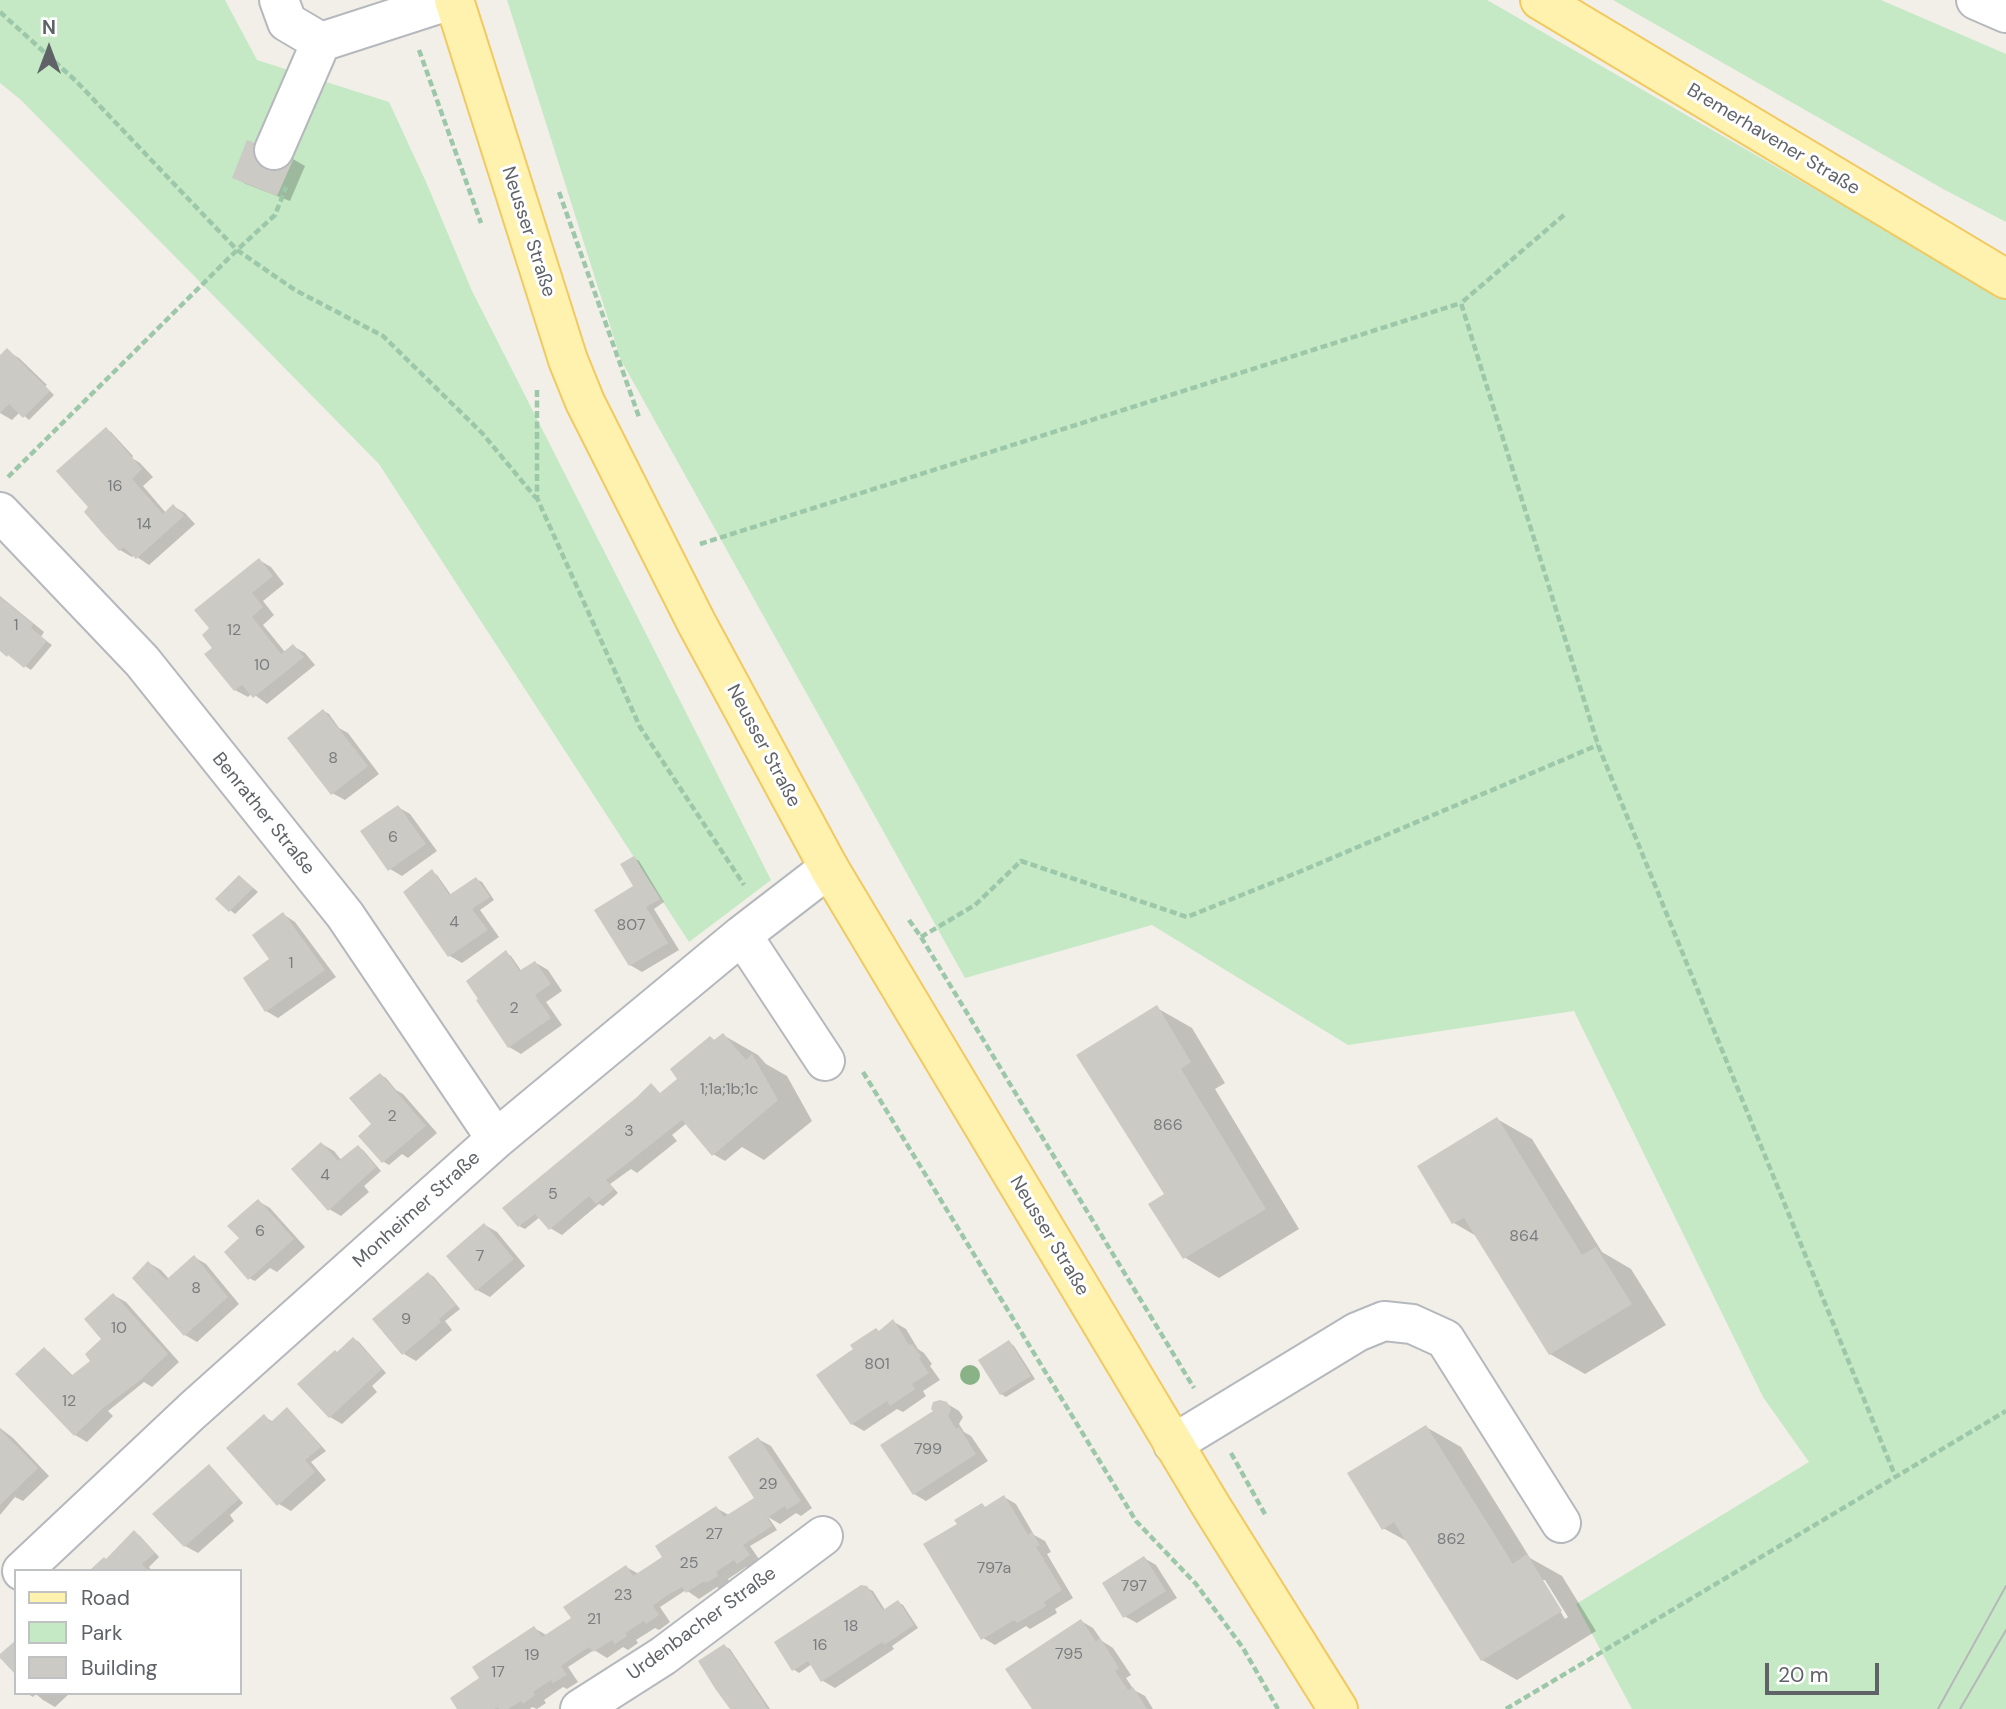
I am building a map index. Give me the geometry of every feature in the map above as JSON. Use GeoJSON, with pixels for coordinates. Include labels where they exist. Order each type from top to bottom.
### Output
{"type":"FeatureCollection","features":[{"type":"Feature","properties":{"kind":"main road","name":"Neusser Straße"},"geometry":{"type":"LineString","coordinates":[[452,0],[568,360],[585,402],[696,622],[829,868],[1173,1444],[1338,1709]]}},
{"type":"Feature","properties":{"kind":"main road","name":"Bremerhavener Straße"},"geometry":{"type":"LineString","coordinates":[[1540,0],[2006,279]]}},
{"type":"Feature","properties":{"kind":"street"},"geometry":{"type":"LineString","coordinates":[[279,0],[287,22],[321,42],[452,0]]}},
{"type":"Feature","properties":{"kind":"street"},"geometry":{"type":"LineString","coordinates":[[1976,0],[2006,13]]}},
{"type":"Feature","properties":{"kind":"street"},"geometry":{"type":"LineString","coordinates":[[282,165],[321,42]]}},
{"type":"Feature","properties":{"kind":"street","name":"Benrather Straße"},"geometry":{"type":"LineString","coordinates":[[0,512],[142,661],[345,915],[496,1139]]}},
{"type":"Feature","properties":{"kind":"street","name":"Monheimer Straße"},"geometry":{"type":"LineString","coordinates":[[24,1569],[192,1411],[496,1139],[754,926],[829,868]]}},
{"type":"Feature","properties":{"kind":"street"},"geometry":{"type":"LineString","coordinates":[[754,926],[843,1065]]}},
{"type":"Feature","properties":{"kind":"street"},"geometry":{"type":"LineString","coordinates":[[1173,1444],[1357,1332],[1384,1321],[1412,1324],[1445,1339],[1560,1523]]}},
{"type":"Feature","properties":{"kind":"street","name":"Urdenbacher Straße"},"geometry":{"type":"LineString","coordinates":[[580,1709],[663,1656],[824,1536]]}},
{"type":"Feature","properties":{"kind":"street"},"geometry":{"type":"LineString","coordinates":[[0,1591],[14,1578]]}},
{"type":"Feature","properties":{"kind":"path"},"geometry":{"type":"LineString","coordinates":[[0,12],[76,81],[237,250],[295,290],[383,336],[482,433],[537,498],[640,727],[754,926]]}},
{"type":"Feature","properties":{"kind":"path"},"geometry":{"type":"LineString","coordinates":[[407,50],[419,50],[482,228]]}},
{"type":"Feature","properties":{"kind":"path"},"geometry":{"type":"LineString","coordinates":[[0,484],[275,215],[282,165]]}},
{"type":"Feature","properties":{"kind":"path"},"geometry":{"type":"LineString","coordinates":[[556,183],[640,418]]}},
{"type":"Feature","properties":{"kind":"path"},"geometry":{"type":"LineString","coordinates":[[692,546],[1461,303],[1564,215]]}},
{"type":"Feature","properties":{"kind":"path"},"geometry":{"type":"LineString","coordinates":[[1461,303],[1598,745],[1896,1478]]}},
{"type":"Feature","properties":{"kind":"path"},"geometry":{"type":"LineString","coordinates":[[537,380],[537,498]]}},
{"type":"Feature","properties":{"kind":"path"},"geometry":{"type":"LineString","coordinates":[[921,937],[975,905],[1021,860],[1187,917],[1598,745]]}},
{"type":"Feature","properties":{"kind":"path"},"geometry":{"type":"LineString","coordinates":[[905,916],[921,937],[1213,1420],[1267,1516]]}},
{"type":"Feature","properties":{"kind":"path"},"geometry":{"type":"LineString","coordinates":[[843,1065],[991,1285],[1136,1521],[1196,1584],[1243,1648],[1278,1709]]}},
{"type":"Feature","properties":{"kind":"path"},"geometry":{"type":"LineString","coordinates":[[1506,1709],[2006,1411]]}},
{"type":"Feature","properties":{"kind":"green space"},"geometry":{"type":"Polygon","coordinates":[[[0,0],[225,0],[257,60],[389,102],[472,291],[771,880],[689,942],[379,464],[21,100],[0,83],[0,0]]]}},
{"type":"Feature","properties":{"kind":"green space"},"geometry":{"type":"Polygon","coordinates":[[[507,0],[1487,0],[1889,232],[2006,296],[2006,1709],[1632,1709],[1576,1604],[1809,1462],[1763,1397],[1574,1011],[1348,1045],[1152,925],[965,978],[621,360],[507,0]]]}},
{"type":"Feature","properties":{"kind":"green space"},"geometry":{"type":"Polygon","coordinates":[[[1613,0],[1881,0],[2006,54],[2006,222],[1945,190],[1613,0]]]}},
{"type":"Feature","properties":{"kind":"building"},"geometry":{"type":"Polygon","coordinates":[[[247,140],[294,158],[277,196],[232,178],[247,140]]]}},
{"type":"Feature","properties":{"kind":"building"},"geometry":{"type":"Polygon","coordinates":[[[7,348],[50,391],[23,418],[9,404],[0,413],[0,355],[7,348]]]}},
{"type":"Feature","properties":{"kind":"building"},"geometry":{"type":"Polygon","coordinates":[[[106,427],[142,469],[132,479],[146,495],[163,514],[173,504],[184,516],[136,559],[124,547],[119,551],[103,534],[84,512],[88,507],[56,471],[106,427]]]}},
{"type":"Feature","properties":{"kind":"building"},"geometry":{"type":"Polygon","coordinates":[[[259,558],[273,576],[252,593],[263,607],[252,617],[281,654],[293,644],[304,657],[253,698],[242,685],[234,691],[204,654],[212,648],[202,635],[209,628],[194,610],[259,558]]]}},
{"type":"Feature","properties":{"kind":"building"},"geometry":{"type":"Polygon","coordinates":[[[0,597],[33,624],[31,628],[47,641],[24,668],[0,651],[0,597]]]}},
{"type":"Feature","properties":{"kind":"building"},"geometry":{"type":"Polygon","coordinates":[[[323,709],[368,766],[331,795],[287,738],[323,709]]]}},
{"type":"Feature","properties":{"kind":"building"},"geometry":{"type":"Polygon","coordinates":[[[398,805],[426,844],[388,871],[360,831],[398,805]]]}},
{"type":"Feature","properties":{"kind":"building"},"geometry":{"type":"Polygon","coordinates":[[[634,856],[660,899],[646,907],[668,943],[629,966],[594,910],[633,886],[620,864],[634,856]]]}},
{"type":"Feature","properties":{"kind":"building"},"geometry":{"type":"Polygon","coordinates":[[[432,869],[449,895],[476,877],[490,897],[472,909],[488,930],[448,957],[403,892],[432,869]]]}},
{"type":"Feature","properties":{"kind":"building"},"geometry":{"type":"Polygon","coordinates":[[[239,875],[253,888],[229,912],[215,899],[239,875]]]}},
{"type":"Feature","properties":{"kind":"building"},"geometry":{"type":"Polygon","coordinates":[[[283,912],[325,970],[265,1012],[243,978],[269,959],[252,935],[283,912]]]}},
{"type":"Feature","properties":{"kind":"building"},"geometry":{"type":"Polygon","coordinates":[[[506,950],[519,971],[535,961],[551,984],[535,995],[551,1018],[508,1048],[466,981],[506,950]]]}},
{"type":"Feature","properties":{"kind":"building"},"geometry":{"type":"Polygon","coordinates":[[[1157,1005],[1191,1062],[1181,1069],[1266,1209],[1183,1259],[1148,1204],[1164,1194],[1076,1055],[1157,1005]]]}},
{"type":"Feature","properties":{"kind":"building"},"geometry":{"type":"Polygon","coordinates":[[[723,1033],[746,1060],[752,1054],[778,1100],[712,1156],[682,1120],[606,1180],[614,1189],[596,1204],[589,1196],[549,1230],[535,1214],[518,1227],[502,1208],[651,1083],[660,1093],[677,1079],[670,1069],[710,1036],[714,1040],[723,1033]]]}},
{"type":"Feature","properties":{"kind":"building"},"geometry":{"type":"Polygon","coordinates":[[[380,1073],[426,1126],[382,1163],[358,1136],[371,1124],[349,1098],[380,1073]]]}},
{"type":"Feature","properties":{"kind":"building"},"geometry":{"type":"Polygon","coordinates":[[[1497,1117],[1582,1255],[1596,1247],[1632,1304],[1549,1355],[1464,1218],[1452,1224],[1417,1166],[1497,1117]]]}},
{"type":"Feature","properties":{"kind":"building"},"geometry":{"type":"Polygon","coordinates":[[[321,1142],[338,1161],[358,1145],[376,1167],[328,1211],[291,1169],[321,1142]]]}},
{"type":"Feature","properties":{"kind":"building"},"geometry":{"type":"Polygon","coordinates":[[[258,1199],[294,1239],[248,1280],[224,1252],[239,1238],[227,1226],[258,1199]]]}},
{"type":"Feature","properties":{"kind":"building"},"geometry":{"type":"Polygon","coordinates":[[[484,1223],[514,1259],[476,1291],[446,1256],[484,1223]]]}},
{"type":"Feature","properties":{"kind":"building"},"geometry":{"type":"Polygon","coordinates":[[[194,1255],[228,1297],[184,1336],[132,1278],[148,1261],[166,1280],[194,1255]]]}},
{"type":"Feature","properties":{"kind":"building"},"geometry":{"type":"Polygon","coordinates":[[[428,1272],[456,1305],[439,1319],[441,1322],[402,1355],[372,1319],[428,1272]]]}},
{"type":"Feature","properties":{"kind":"building"},"geometry":{"type":"Polygon","coordinates":[[[113,1293],[168,1354],[74,1436],[15,1374],[44,1347],[71,1376],[90,1361],[85,1354],[101,1339],[84,1319],[113,1293]]]}},
{"type":"Feature","properties":{"kind":"building"},"geometry":{"type":"Polygon","coordinates":[[[893,1319],[909,1345],[912,1344],[921,1356],[919,1358],[929,1373],[912,1384],[915,1389],[890,1406],[887,1401],[851,1425],[816,1375],[853,1349],[850,1345],[876,1328],[879,1331],[893,1319]]]}},
{"type":"Feature","properties":{"kind":"building"},"geometry":{"type":"Polygon","coordinates":[[[353,1337],[382,1369],[329,1418],[297,1384],[353,1337]]]}},
{"type":"Feature","properties":{"kind":"building"},"geometry":{"type":"Polygon","coordinates":[[[1009,1340],[1031,1376],[1000,1395],[978,1360],[1009,1340]]]}},
{"type":"Feature","properties":{"kind":"building"},"geometry":{"type":"Polygon","coordinates":[[[933,1402],[947,1402],[951,1409],[948,1416],[956,1429],[959,1427],[976,1454],[913,1495],[880,1445],[933,1411],[933,1402]]]}},
{"type":"Feature","properties":{"kind":"building"},"geometry":{"type":"Polygon","coordinates":[[[287,1407],[321,1447],[305,1460],[315,1472],[277,1506],[226,1448],[264,1414],[271,1422],[287,1407]]]}},
{"type":"Feature","properties":{"kind":"building"},"geometry":{"type":"Polygon","coordinates":[[[1426,1425],[1513,1564],[1527,1554],[1562,1611],[1481,1661],[1394,1522],[1382,1530],[1347,1473],[1426,1425]]]}},
{"type":"Feature","properties":{"kind":"building"},"geometry":{"type":"Polygon","coordinates":[[[0,1429],[38,1468],[0,1505],[0,1429]]]}},
{"type":"Feature","properties":{"kind":"building"},"geometry":{"type":"Polygon","coordinates":[[[758,1437],[801,1501],[787,1510],[785,1506],[767,1518],[772,1526],[743,1545],[750,1555],[737,1564],[734,1560],[716,1572],[718,1576],[706,1583],[704,1581],[686,1593],[682,1587],[666,1596],[653,1606],[659,1615],[625,1633],[627,1636],[615,1644],[612,1640],[593,1652],[589,1647],[575,1656],[561,1666],[567,1675],[553,1683],[551,1680],[533,1692],[535,1695],[523,1704],[521,1701],[508,1709],[457,1709],[450,1698],[479,1678],[472,1667],[534,1626],[542,1637],[571,1618],[563,1607],[626,1565],[633,1576],[647,1567],[662,1557],[655,1546],[716,1506],[724,1517],[754,1498],[728,1457],[758,1437]]]}},
{"type":"Feature","properties":{"kind":"building"},"geometry":{"type":"Polygon","coordinates":[[[209,1464],[239,1499],[184,1547],[152,1514],[209,1464]]]}},
{"type":"Feature","properties":{"kind":"building"},"geometry":{"type":"Polygon","coordinates":[[[1004,1495],[1028,1535],[1032,1532],[1040,1545],[1036,1547],[1062,1590],[1044,1602],[1046,1606],[1017,1623],[1014,1620],[981,1640],[923,1544],[957,1524],[954,1520],[982,1503],[985,1507],[1004,1495]]]}},
{"type":"Feature","properties":{"kind":"building"},"geometry":{"type":"Polygon","coordinates":[[[134,1530],[155,1553],[142,1564],[146,1569],[91,1569],[104,1557],[106,1559],[134,1530]]]}},
{"type":"Feature","properties":{"kind":"building"},"geometry":{"type":"Polygon","coordinates":[[[1144,1556],[1166,1591],[1123,1618],[1102,1583],[1144,1556]]]}},
{"type":"Feature","properties":{"kind":"building"},"geometry":{"type":"Polygon","coordinates":[[[861,1585],[867,1586],[883,1610],[898,1600],[914,1625],[884,1645],[882,1642],[821,1682],[808,1661],[792,1671],[774,1642],[861,1585]]]}},
{"type":"Feature","properties":{"kind":"building"},"geometry":{"type":"Polygon","coordinates":[[[1081,1619],[1096,1642],[1100,1638],[1119,1668],[1115,1671],[1128,1690],[1133,1687],[1147,1709],[1032,1709],[1005,1669],[1081,1619]]]}},
{"type":"Feature","properties":{"kind":"building"},"geometry":{"type":"Polygon","coordinates":[[[14,1642],[14,1673],[0,1658],[0,1654],[14,1642]]]}},
{"type":"Feature","properties":{"kind":"building"},"geometry":{"type":"Polygon","coordinates":[[[724,1644],[768,1709],[730,1709],[716,1690],[698,1661],[724,1644]]]}},
{"type":"Feature","properties":{"kind":"tram line"},"geometry":{"type":"LineString","coordinates":[[1938,1709],[2006,1586]]}},
{"type":"Feature","properties":{"kind":"tram line"},"geometry":{"type":"LineString","coordinates":[[1960,1709],[2006,1630]]}}]}
